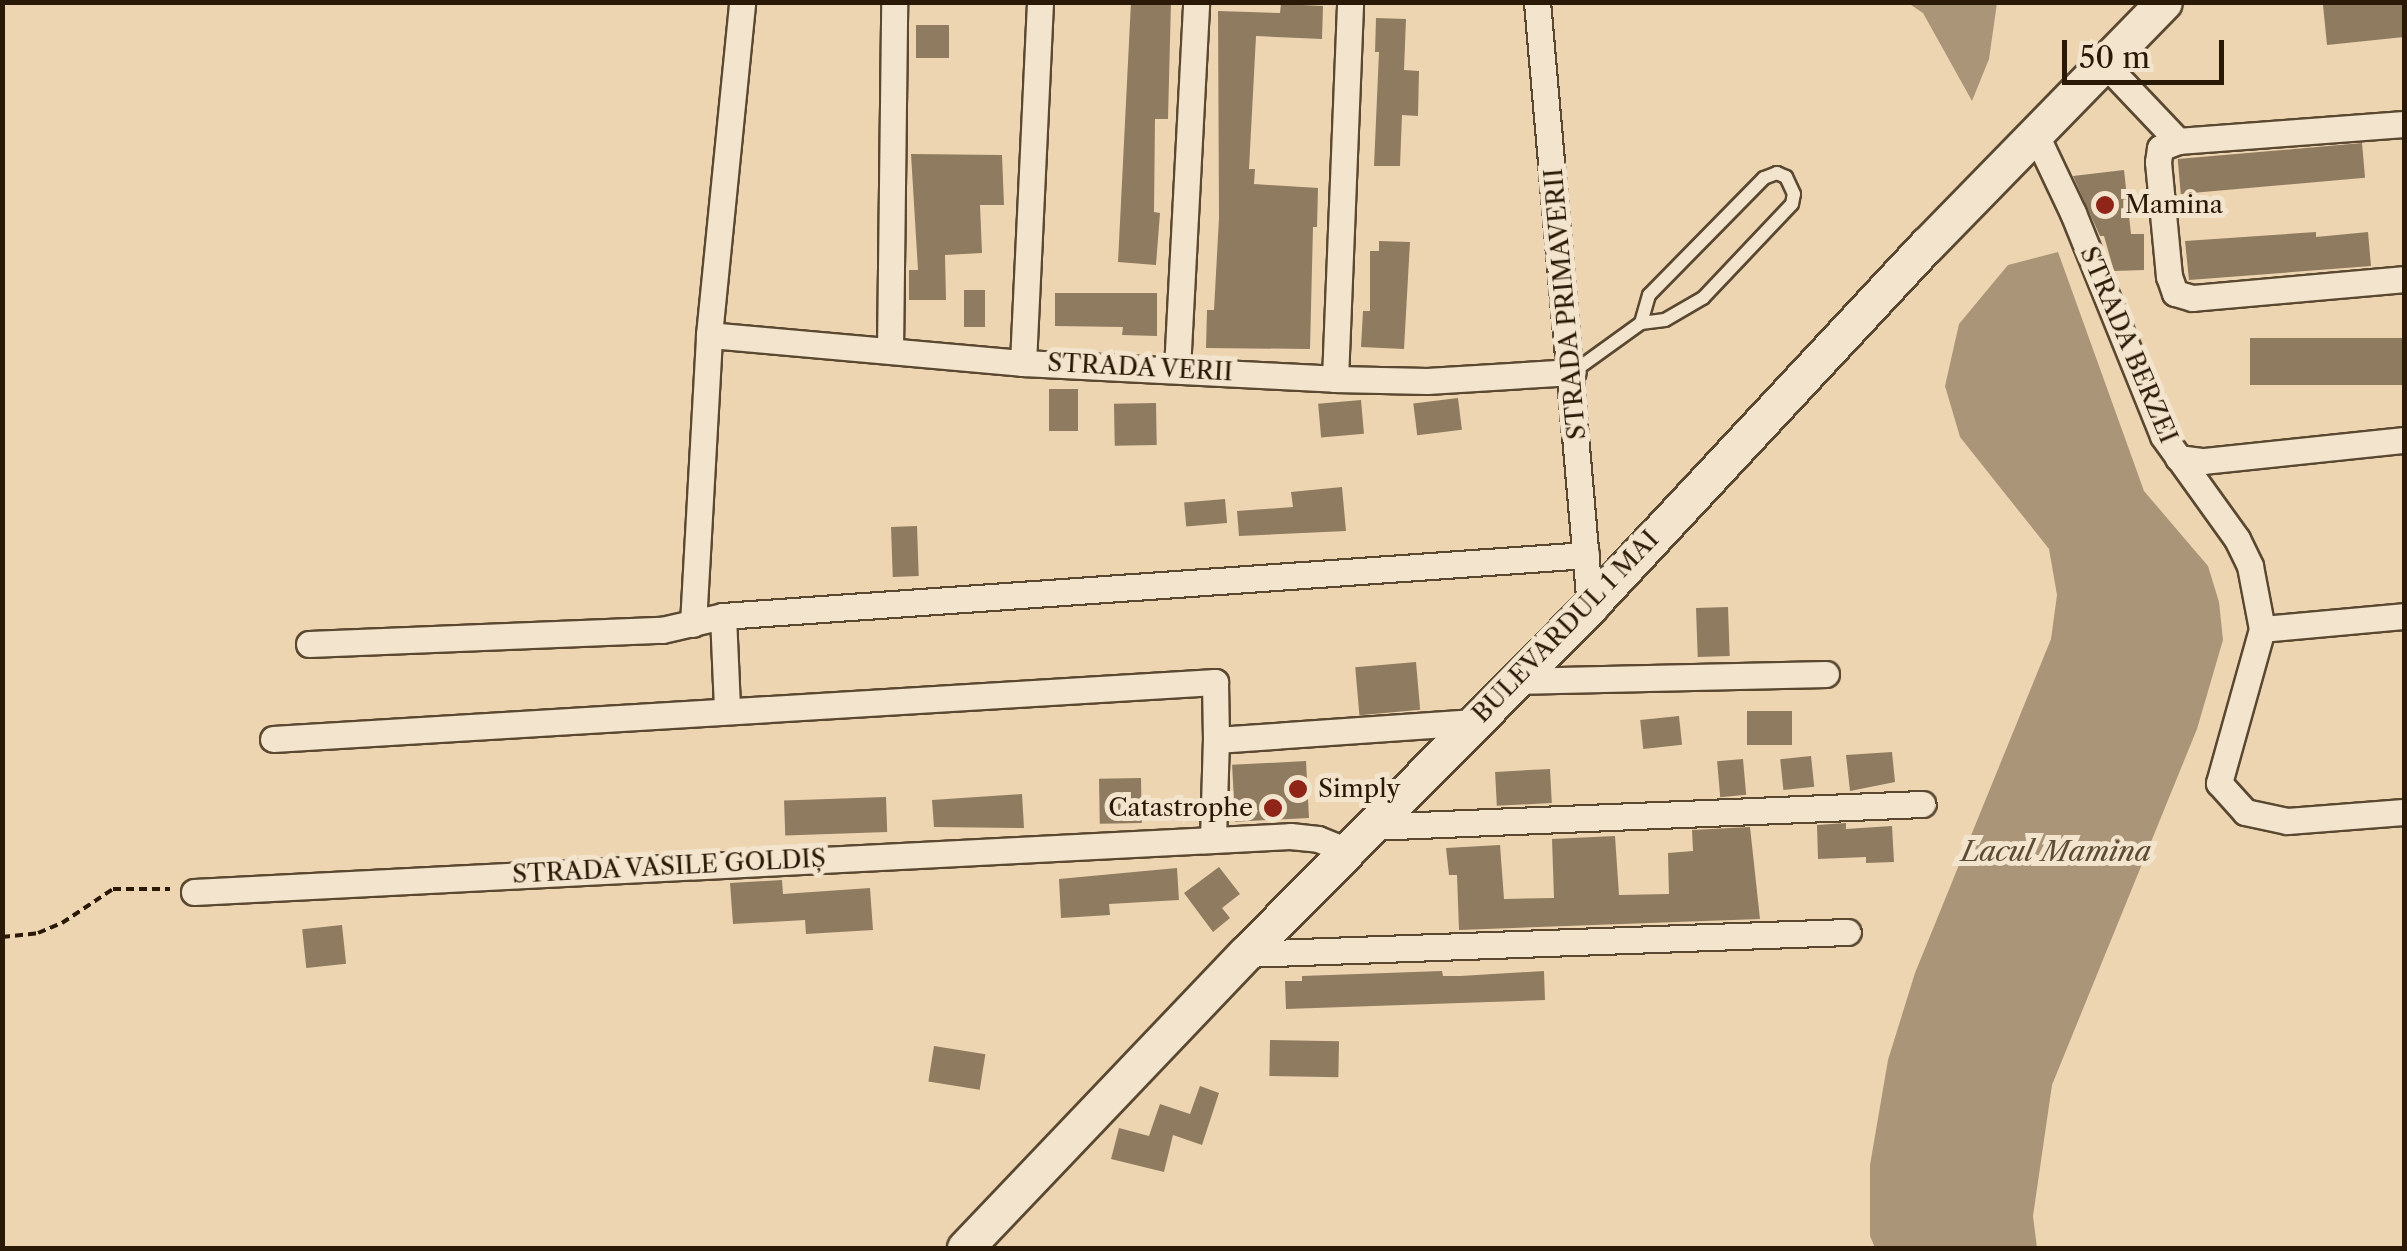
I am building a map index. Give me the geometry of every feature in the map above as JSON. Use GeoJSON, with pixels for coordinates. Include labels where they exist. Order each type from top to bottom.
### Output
{"type":"FeatureCollection","features":[{"type":"Feature","properties":{"kind":"main road","name":"BULEVARDUL 1 MAI"},"geometry":{"type":"LineString","coordinates":[[964,1248],[1245,954],[1590,606],[2035,133],[2164,2]]}},
{"type":"Feature","properties":{"kind":"street"},"geometry":{"type":"LineString","coordinates":[[693,624],[709,335],[742,2]]}},
{"type":"Feature","properties":{"kind":"street"},"geometry":{"type":"LineString","coordinates":[[890,350],[894,2]]}},
{"type":"Feature","properties":{"kind":"street"},"geometry":{"type":"LineString","coordinates":[[1024,363],[1040,2]]}},
{"type":"Feature","properties":{"kind":"street"},"geometry":{"type":"LineString","coordinates":[[1177,369],[1196,2]]}},
{"type":"Feature","properties":{"kind":"street"},"geometry":{"type":"LineString","coordinates":[[1335,378],[1350,2]]}},
{"type":"Feature","properties":{"kind":"street","name":"STRADA PRIMAVERII"},"geometry":{"type":"LineString","coordinates":[[1537,2],[1590,606]]}},
{"type":"Feature","properties":{"kind":"street"},"geometry":{"type":"LineString","coordinates":[[2103,62],[2178,140]]}},
{"type":"Feature","properties":{"kind":"street"},"geometry":{"type":"LineString","coordinates":[[2404,124],[2178,140],[2160,148],[2158,162],[2169,276],[2175,293],[2192,298],[2404,279]]}},
{"type":"Feature","properties":{"kind":"street","name":"STRADA BERZEI"},"geometry":{"type":"LineString","coordinates":[[2035,133],[2087,245],[2163,436],[2178,458],[2203,461],[2404,440]]}},
{"type":"Feature","properties":{"kind":"street","name":"STRADA VERII"},"geometry":{"type":"LineString","coordinates":[[709,335],[1024,363],[1335,378],[1427,381],[1572,372]]}},
{"type":"Feature","properties":{"kind":"street"},"geometry":{"type":"LineString","coordinates":[[2178,458],[2238,539],[2250,566],[2262,630],[2219,783],[2228,798],[2245,812],[2288,820],[2404,812]]}},
{"type":"Feature","properties":{"kind":"street"},"geometry":{"type":"LineString","coordinates":[[308,644],[662,630],[724,616],[1586,556]]}},
{"type":"Feature","properties":{"kind":"street"},"geometry":{"type":"LineString","coordinates":[[724,616],[727,708]]}},
{"type":"Feature","properties":{"kind":"street"},"geometry":{"type":"LineString","coordinates":[[2262,630],[2404,616]]}},
{"type":"Feature","properties":{"kind":"street"},"geometry":{"type":"LineString","coordinates":[[1515,681],[1826,674]]}},
{"type":"Feature","properties":{"kind":"street"},"geometry":{"type":"LineString","coordinates":[[273,738],[1214,682],[1213,839]]}},
{"type":"Feature","properties":{"kind":"street"},"geometry":{"type":"LineString","coordinates":[[1216,740],[1474,722]]}},
{"type":"Feature","properties":{"kind":"street"},"geometry":{"type":"LineString","coordinates":[[1359,840],[1922,804]]}},
{"type":"Feature","properties":{"kind":"street","name":"STRADA VASILE GOLDIȘ"},"geometry":{"type":"LineString","coordinates":[[194,892],[1213,839],[1290,836],[1359,840]]}},
{"type":"Feature","properties":{"kind":"street"},"geometry":{"type":"LineString","coordinates":[[1245,954],[1848,932]]}},
{"type":"Feature","properties":{"kind":"lane"},"geometry":{"type":"LineString","coordinates":[[1572,372],[1641,323],[1665,320],[1703,298],[1792,204],[1794,194],[1786,177],[1777,173],[1764,178],[1649,294],[1641,323]]}},
{"type":"Feature","properties":{"kind":"path"},"geometry":{"type":"LineString","coordinates":[[2,937],[38,933],[62,923],[112,889],[140,886],[194,892]]}},
{"type":"Feature","properties":{"kind":"water"},"geometry":{"type":"Polygon","coordinates":[[[1908,3],[1997,3],[1989,59],[1972,101],[1923,13],[1908,3]]]}},
{"type":"Feature","properties":{"kind":"water","name":"Lacul Mamina"},"geometry":{"type":"Polygon","coordinates":[[[2058,252],[2144,491],[2208,566],[2219,602],[2223,640],[2197,729],[2052,1085],[2033,1216],[2037,1248],[1875,1248],[1870,1236],[1870,1165],[1888,1060],[1915,973],[2051,639],[2057,595],[2049,549],[1960,437],[1945,386],[1959,324],[2008,265],[2058,252]]]}},
{"type":"Feature","properties":{"kind":"building"},"geometry":{"type":"Polygon","coordinates":[[[1131,2],[1171,2],[1168,119],[1155,119],[1154,212],[1160,213],[1156,265],[1118,262],[1131,2]]]}},
{"type":"Feature","properties":{"kind":"building"},"geometry":{"type":"Polygon","coordinates":[[[2404,2],[2404,37],[2327,45],[2323,5],[2404,2]]]}},
{"type":"Feature","properties":{"kind":"building"},"geometry":{"type":"Polygon","coordinates":[[[1281,4],[1323,6],[1322,39],[1256,36],[1249,169],[1255,169],[1254,184],[1318,188],[1317,227],[1313,227],[1310,349],[1206,348],[1207,310],[1214,310],[1219,218],[1218,11],[1280,13],[1281,4]]]}},
{"type":"Feature","properties":{"kind":"building"},"geometry":{"type":"Polygon","coordinates":[[[1376,18],[1406,19],[1404,70],[1419,71],[1418,116],[1402,115],[1400,166],[1374,166],[1379,52],[1375,52],[1376,18]]]}},
{"type":"Feature","properties":{"kind":"building"},"geometry":{"type":"Polygon","coordinates":[[[916,25],[949,25],[949,58],[916,58],[916,25]]]}},
{"type":"Feature","properties":{"kind":"building"},"geometry":{"type":"Polygon","coordinates":[[[2362,143],[2365,178],[2181,194],[2178,159],[2362,143]]]}},
{"type":"Feature","properties":{"kind":"building"},"geometry":{"type":"Polygon","coordinates":[[[911,154],[1002,155],[1004,205],[980,205],[982,253],[945,255],[946,300],[909,300],[909,270],[918,270],[911,154]]]}},
{"type":"Feature","properties":{"kind":"building","name":"Mamina"},"geometry":{"type":"Polygon","coordinates":[[[2124,170],[2131,234],[2144,234],[2144,270],[2114,271],[2104,236],[2100,236],[2073,176],[2124,170]]]}},
{"type":"Feature","properties":{"kind":"building"},"geometry":{"type":"Polygon","coordinates":[[[2316,232],[2316,237],[2368,232],[2371,266],[2189,280],[2185,241],[2316,232]]]}},
{"type":"Feature","properties":{"kind":"building"},"geometry":{"type":"Polygon","coordinates":[[[1379,241],[1410,242],[1404,349],[1361,347],[1363,311],[1370,311],[1370,251],[1379,251],[1379,241]]]}},
{"type":"Feature","properties":{"kind":"building"},"geometry":{"type":"Polygon","coordinates":[[[964,290],[985,290],[985,327],[964,327],[964,290]]]}},
{"type":"Feature","properties":{"kind":"building"},"geometry":{"type":"Polygon","coordinates":[[[1055,293],[1157,293],[1157,336],[1122,335],[1123,327],[1055,326],[1055,293]]]}},
{"type":"Feature","properties":{"kind":"building"},"geometry":{"type":"Polygon","coordinates":[[[2250,338],[2404,338],[2404,385],[2250,385],[2250,338]]]}},
{"type":"Feature","properties":{"kind":"building"},"geometry":{"type":"Polygon","coordinates":[[[1049,389],[1078,389],[1078,431],[1049,431],[1049,389]]]}},
{"type":"Feature","properties":{"kind":"building"},"geometry":{"type":"Polygon","coordinates":[[[1458,398],[1462,430],[1417,435],[1413,403],[1458,398]]]}},
{"type":"Feature","properties":{"kind":"building"},"geometry":{"type":"Polygon","coordinates":[[[1361,400],[1364,434],[1321,438],[1318,404],[1361,400]]]}},
{"type":"Feature","properties":{"kind":"building"},"geometry":{"type":"Polygon","coordinates":[[[1156,403],[1157,445],[1115,446],[1114,404],[1156,403]]]}},
{"type":"Feature","properties":{"kind":"building"},"geometry":{"type":"Polygon","coordinates":[[[1342,487],[1346,531],[1239,536],[1237,511],[1293,507],[1291,492],[1342,487]]]}},
{"type":"Feature","properties":{"kind":"building"},"geometry":{"type":"Polygon","coordinates":[[[1225,499],[1227,523],[1186,526],[1184,503],[1225,499]]]}},
{"type":"Feature","properties":{"kind":"building"},"geometry":{"type":"Polygon","coordinates":[[[917,526],[919,576],[893,577],[891,527],[917,526]]]}},
{"type":"Feature","properties":{"kind":"building"},"geometry":{"type":"Polygon","coordinates":[[[1728,607],[1730,656],[1698,657],[1696,608],[1728,607]]]}},
{"type":"Feature","properties":{"kind":"building"},"geometry":{"type":"Polygon","coordinates":[[[1416,662],[1420,710],[1359,715],[1355,667],[1416,662]]]}},
{"type":"Feature","properties":{"kind":"building"},"geometry":{"type":"Polygon","coordinates":[[[1747,711],[1792,711],[1792,745],[1747,745],[1747,711]]]}},
{"type":"Feature","properties":{"kind":"building"},"geometry":{"type":"Polygon","coordinates":[[[1679,716],[1682,745],[1643,749],[1640,720],[1679,716]]]}},
{"type":"Feature","properties":{"kind":"building"},"geometry":{"type":"Polygon","coordinates":[[[1892,752],[1895,782],[1850,791],[1846,755],[1892,752]]]}},
{"type":"Feature","properties":{"kind":"building"},"geometry":{"type":"Polygon","coordinates":[[[1811,756],[1814,787],[1783,790],[1780,759],[1811,756]]]}},
{"type":"Feature","properties":{"kind":"building"},"geometry":{"type":"Polygon","coordinates":[[[1743,759],[1746,795],[1720,797],[1717,761],[1743,759]]]}},
{"type":"Feature","properties":{"kind":"building"},"geometry":{"type":"Polygon","coordinates":[[[1306,761],[1309,818],[1235,822],[1232,765],[1306,761]]]}},
{"type":"Feature","properties":{"kind":"building"},"geometry":{"type":"Polygon","coordinates":[[[1550,769],[1552,803],[1497,806],[1495,772],[1550,769]]]}},
{"type":"Feature","properties":{"kind":"building"},"geometry":{"type":"Polygon","coordinates":[[[1141,778],[1142,823],[1100,824],[1099,779],[1141,778]]]}},
{"type":"Feature","properties":{"kind":"building"},"geometry":{"type":"Polygon","coordinates":[[[1022,794],[1024,828],[934,827],[932,800],[1022,794]]]}},
{"type":"Feature","properties":{"kind":"building"},"geometry":{"type":"Polygon","coordinates":[[[886,797],[887,832],[785,836],[784,801],[886,797]]]}},
{"type":"Feature","properties":{"kind":"building"},"geometry":{"type":"Polygon","coordinates":[[[1846,823],[1846,829],[1892,826],[1894,862],[1866,863],[1866,857],[1818,859],[1817,825],[1846,823]]]}},
{"type":"Feature","properties":{"kind":"building"},"geometry":{"type":"Polygon","coordinates":[[[1750,827],[1760,919],[1459,930],[1457,875],[1449,875],[1446,848],[1500,845],[1504,899],[1554,898],[1552,839],[1615,836],[1619,895],[1669,894],[1668,853],[1693,851],[1692,830],[1750,827]]]}},
{"type":"Feature","properties":{"kind":"building"},"geometry":{"type":"Polygon","coordinates":[[[1219,867],[1240,894],[1222,908],[1230,918],[1213,932],[1184,893],[1219,867]]]}},
{"type":"Feature","properties":{"kind":"building"},"geometry":{"type":"Polygon","coordinates":[[[1177,868],[1179,900],[1109,904],[1110,915],[1061,918],[1059,879],[1177,868]]]}},
{"type":"Feature","properties":{"kind":"building"},"geometry":{"type":"Polygon","coordinates":[[[782,880],[783,894],[870,888],[873,930],[806,934],[805,920],[733,924],[730,883],[782,880]]]}},
{"type":"Feature","properties":{"kind":"building"},"geometry":{"type":"Polygon","coordinates":[[[342,925],[346,964],[306,968],[302,929],[342,925]]]}},
{"type":"Feature","properties":{"kind":"building"},"geometry":{"type":"Polygon","coordinates":[[[1442,971],[1443,976],[1460,976],[1544,971],[1545,1000],[1286,1009],[1285,981],[1302,981],[1302,976],[1442,971]]]}},
{"type":"Feature","properties":{"kind":"building"},"geometry":{"type":"Polygon","coordinates":[[[1270,1040],[1339,1041],[1338,1077],[1269,1076],[1270,1040]]]}},
{"type":"Feature","properties":{"kind":"building"},"geometry":{"type":"Polygon","coordinates":[[[934,1046],[985,1054],[980,1090],[928,1082],[934,1046]]]}},
{"type":"Feature","properties":{"kind":"building"},"geometry":{"type":"Polygon","coordinates":[[[1200,1086],[1219,1093],[1202,1145],[1173,1135],[1164,1172],[1111,1159],[1119,1128],[1149,1136],[1160,1104],[1190,1114],[1200,1086]]]}},
{"type":"Feature","properties":{"kind":"place","name":"Mamina"},"geometry":{"type":"Point","coordinates":[2105,205]}},
{"type":"Feature","properties":{"kind":"place","name":"Simply"},"geometry":{"type":"Point","coordinates":[1298,789]}},
{"type":"Feature","properties":{"kind":"place","name":"Catastrophe"},"geometry":{"type":"Point","coordinates":[1273,808]}}]}
